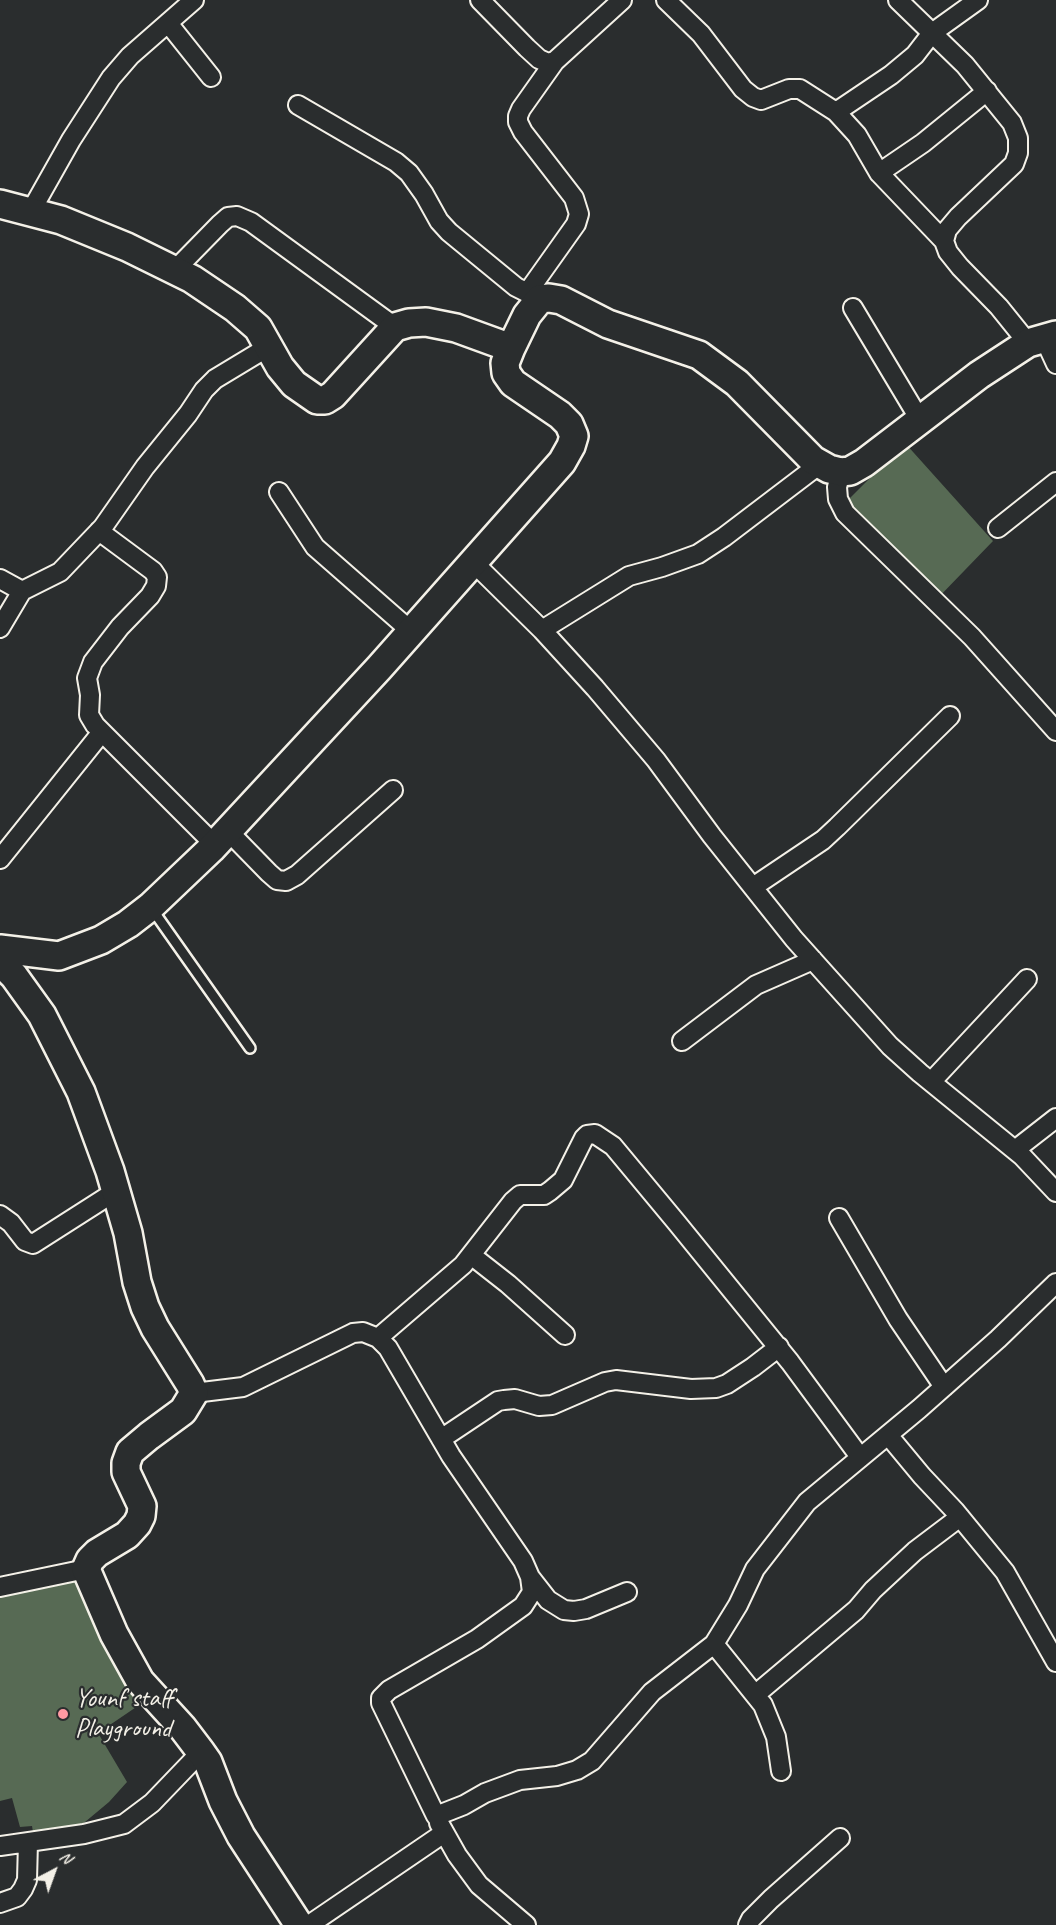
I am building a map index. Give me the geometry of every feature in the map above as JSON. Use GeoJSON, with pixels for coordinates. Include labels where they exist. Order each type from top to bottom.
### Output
{"type":"FeatureCollection","features":[{"type":"Feature","properties":{"kind":"street"},"geometry":{"type":"LineString","coordinates":[[31,211],[71,140],[111,78],[130,56],[194,0]]}},
{"type":"Feature","properties":{"kind":"street"},"geometry":{"type":"LineString","coordinates":[[480,0],[539,59],[548,63],[555,61]]}},
{"type":"Feature","properties":{"kind":"street"},"geometry":{"type":"LineString","coordinates":[[0,960],[59,956],[101,940],[128,924],[150,907],[221,838],[412,632],[562,462],[574,436],[569,424],[560,415],[513,383],[506,374],[505,363],[534,296],[576,224],[579,214],[574,198],[523,132],[518,123],[518,116],[555,61],[622,0]]}},
{"type":"Feature","properties":{"kind":"street"},"geometry":{"type":"LineString","coordinates":[[666,0],[701,34],[743,89],[753,97],[761,100],[789,89],[800,89],[836,112],[857,135],[879,173],[944,241],[948,252],[960,267],[999,308],[1043,338],[1056,364]]}},
{"type":"Feature","properties":{"kind":"street"},"geometry":{"type":"LineString","coordinates":[[898,0],[965,65],[1012,123],[1018,138],[1018,153],[1014,164],[958,217],[947,230],[944,241]]}},
{"type":"Feature","properties":{"kind":"street"},"geometry":{"type":"LineString","coordinates":[[836,112],[906,63],[932,33],[978,0]]}},
{"type":"Feature","properties":{"kind":"street"},"geometry":{"type":"LineString","coordinates":[[168,23],[211,77]]}},
{"type":"Feature","properties":{"kind":"street"},"geometry":{"type":"LineString","coordinates":[[879,173],[950,123],[987,91]]}},
{"type":"Feature","properties":{"kind":"street"},"geometry":{"type":"LineString","coordinates":[[298,105],[396,162],[419,187],[439,221],[449,232],[501,276],[534,296],[561,300],[608,324],[699,355],[737,383],[813,460],[831,468],[850,471],[864,463],[979,375],[1043,338]]}},
{"type":"Feature","properties":{"kind":"street"},"geometry":{"type":"LineString","coordinates":[[0,204],[62,220],[128,247],[236,308],[258,328],[280,367],[294,384],[317,400],[325,400],[333,395],[395,327],[409,323],[426,322],[456,328],[511,348]]}},
{"type":"Feature","properties":{"kind":"street"},"geometry":{"type":"LineString","coordinates":[[174,271],[220,224],[228,218],[237,216],[251,222],[395,327]]}},
{"type":"Feature","properties":{"kind":"street"},"geometry":{"type":"LineString","coordinates":[[853,308],[921,420]]}},
{"type":"Feature","properties":{"kind":"street"},"geometry":{"type":"LineString","coordinates":[[0,628],[22,591],[60,572],[99,531],[204,390],[223,374],[268,347]]}},
{"type":"Feature","properties":{"kind":"street"},"geometry":{"type":"LineString","coordinates":[[542,630],[619,581],[698,554],[831,468]]}},
{"type":"Feature","properties":{"kind":"street"},"geometry":{"type":"LineString","coordinates":[[831,468],[838,499],[845,513],[972,637],[1056,731]]}},
{"type":"Feature","properties":{"kind":"street"},"geometry":{"type":"LineString","coordinates":[[998,528],[1056,482]]}},
{"type":"Feature","properties":{"kind":"street"},"geometry":{"type":"LineString","coordinates":[[279,492],[315,547],[412,632]]}},
{"type":"Feature","properties":{"kind":"street"},"geometry":{"type":"LineString","coordinates":[[99,531],[142,561],[157,577],[156,586],[150,596],[120,627],[88,671],[89,715],[94,725],[221,838],[277,880],[286,881],[297,875],[393,790]]}},
{"type":"Feature","properties":{"kind":"street"},"geometry":{"type":"LineString","coordinates":[[474,563],[542,630],[595,688],[648,751],[753,887],[813,960],[890,1046],[1015,1150],[1056,1192]]}},
{"type":"Feature","properties":{"kind":"street"},"geometry":{"type":"LineString","coordinates":[[0,579],[22,591]]}},
{"type":"Feature","properties":{"kind":"street"},"geometry":{"type":"LineString","coordinates":[[753,887],[823,840],[950,716]]}},
{"type":"Feature","properties":{"kind":"street"},"geometry":{"type":"LineString","coordinates":[[0,859],[102,732]]}},
{"type":"Feature","properties":{"kind":"street"},"geometry":{"type":"LineString","coordinates":[[0,960],[42,1015],[81,1092],[116,1191],[145,1307],[194,1393]]}},
{"type":"Feature","properties":{"kind":"street"},"geometry":{"type":"LineString","coordinates":[[682,1041],[756,985],[813,960]]}},
{"type":"Feature","properties":{"kind":"street"},"geometry":{"type":"LineString","coordinates":[[931,1082],[1027,979]]}},
{"type":"Feature","properties":{"kind":"street"},"geometry":{"type":"LineString","coordinates":[[1015,1150],[1056,1118]]}},
{"type":"Feature","properties":{"kind":"street"},"geometry":{"type":"LineString","coordinates":[[378,1338],[443,1283],[471,1255],[520,1195],[544,1195],[563,1180],[584,1138],[595,1134],[613,1146],[779,1347],[860,1457]]}},
{"type":"Feature","properties":{"kind":"street"},"geometry":{"type":"LineString","coordinates":[[0,1215],[11,1223],[25,1241],[33,1244],[116,1191]]}},
{"type":"Feature","properties":{"kind":"street"},"geometry":{"type":"LineString","coordinates":[[839,1218],[898,1319],[944,1387]]}},
{"type":"Feature","properties":{"kind":"street"},"geometry":{"type":"LineString","coordinates":[[471,1255],[566,1335]]}},
{"type":"Feature","properties":{"kind":"street"},"geometry":{"type":"LineString","coordinates":[[436,1816],[520,1780],[557,1776],[577,1770],[591,1761],[652,1692],[714,1644],[738,1605],[755,1569],[807,1502],[944,1387],[1056,1283]]}},
{"type":"Feature","properties":{"kind":"street"},"geometry":{"type":"LineString","coordinates":[[194,1393],[243,1387],[353,1333],[363,1332],[378,1338],[388,1348],[441,1439],[523,1561],[530,1577],[548,1600],[564,1610],[574,1611],[586,1609],[627,1592]]}},
{"type":"Feature","properties":{"kind":"street"},"geometry":{"type":"LineString","coordinates":[[441,1439],[498,1401],[515,1400],[539,1406],[552,1405],[605,1382],[616,1380],[691,1389],[716,1388],[727,1384],[779,1347]]}},
{"type":"Feature","properties":{"kind":"street"},"geometry":{"type":"LineString","coordinates":[[194,1393],[183,1412],[130,1452],[126,1463],[126,1473],[142,1506],[141,1516],[127,1535],[97,1552],[86,1569],[114,1634],[140,1681],[182,1726],[208,1762],[240,1836],[299,1925]]}},
{"type":"Feature","properties":{"kind":"street"},"geometry":{"type":"LineString","coordinates":[[888,1435],[1005,1572],[1056,1662]]}},
{"type":"Feature","properties":{"kind":"street"},"geometry":{"type":"LineString","coordinates":[[755,1695],[856,1610],[873,1590],[915,1551],[960,1517]]}},
{"type":"Feature","properties":{"kind":"street"},"geometry":{"type":"LineString","coordinates":[[0,1587],[86,1569]]}},
{"type":"Feature","properties":{"kind":"street"},"geometry":{"type":"LineString","coordinates":[[526,1925],[479,1885],[444,1833],[381,1703],[381,1698],[389,1690],[477,1639],[523,1606],[532,1592],[530,1577]]}},
{"type":"Feature","properties":{"kind":"street"},"geometry":{"type":"LineString","coordinates":[[714,1644],[755,1695],[770,1718],[776,1737],[781,1772]]}},
{"type":"Feature","properties":{"kind":"street"},"geometry":{"type":"LineString","coordinates":[[0,1846],[84,1834],[124,1824],[152,1803],[201,1752]]}},
{"type":"Feature","properties":{"kind":"street"},"geometry":{"type":"LineString","coordinates":[[309,1925],[444,1833]]}},
{"type":"Feature","properties":{"kind":"street"},"geometry":{"type":"LineString","coordinates":[[748,1925],[771,1899],[840,1838]]}},
{"type":"Feature","properties":{"kind":"street"},"geometry":{"type":"LineString","coordinates":[[0,1903],[17,1897],[23,1889],[27,1880],[28,1842]]}},
{"type":"Feature","properties":{"kind":"lane"},"geometry":{"type":"LineString","coordinates":[[150,907],[250,1048]]}},
{"type":"Feature","properties":{"kind":"green space"},"geometry":{"type":"Polygon","coordinates":[[[905,443],[993,541],[935,601],[842,506],[905,443]]]}},
{"type":"Feature","properties":{"kind":"green space","name":"Younf staff Playground"},"geometry":{"type":"Polygon","coordinates":[[[84,1569],[154,1695],[98,1733],[127,1782],[109,1802],[85,1822],[56,1838],[34,1838],[32,1826],[20,1827],[12,1798],[0,1801],[0,1582],[84,1569]]]}},
{"type":"Feature","properties":{"kind":"place","name":"Younf staff Playground"},"geometry":{"type":"Point","coordinates":[63,1714]}}]}
